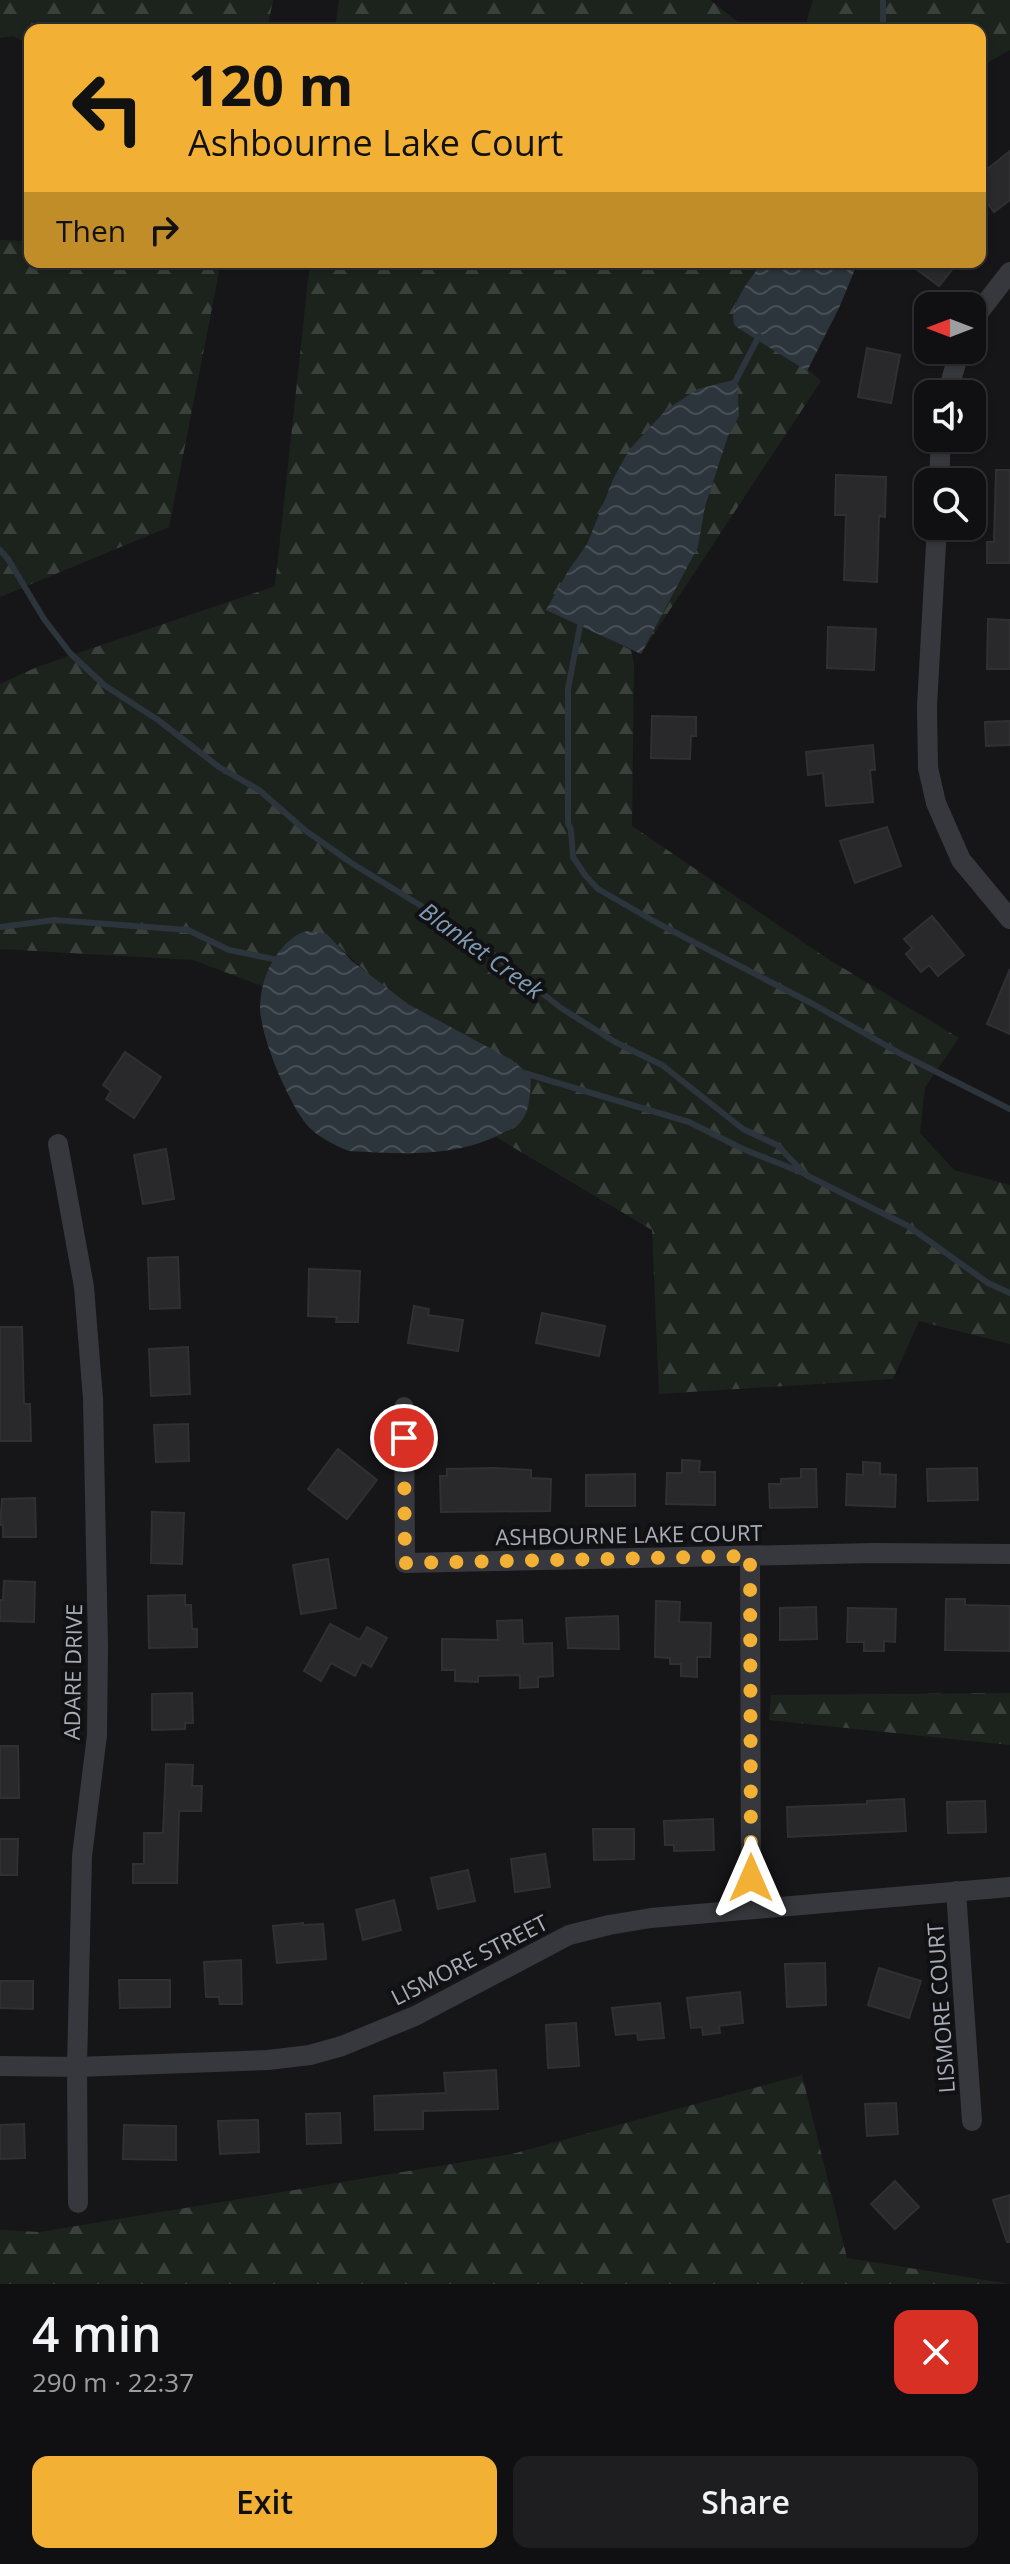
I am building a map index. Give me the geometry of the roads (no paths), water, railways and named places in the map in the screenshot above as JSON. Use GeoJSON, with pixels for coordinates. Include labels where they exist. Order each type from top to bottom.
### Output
{"type":"FeatureCollection","features":[{"type":"Feature","properties":{"kind":"street"},"geometry":{"type":"LineString","coordinates":[[986,303],[1010,272]]}},
{"type":"Feature","properties":{"kind":"street"},"geometry":{"type":"LineString","coordinates":[[936,540],[927,715],[928,768],[936,803],[961,860],[1010,919]]}},
{"type":"Feature","properties":{"kind":"street","name":"ADARE DRIVE"},"geometry":{"type":"LineString","coordinates":[[58,1144],[84,1287],[94,1445],[97,1735],[82,1856],[77,2067],[78,2203]]}},
{"type":"Feature","properties":{"kind":"street","name":"ASHBOURNE LAKE COURT"},"geometry":{"type":"LineString","coordinates":[[404,1407],[405,1563],[874,1553],[1010,1554]]}},
{"type":"Feature","properties":{"kind":"street"},"geometry":{"type":"LineString","coordinates":[[750,1556],[751,1909]]}},
{"type":"Feature","properties":{"kind":"street","name":"LISMORE STREET"},"geometry":{"type":"LineString","coordinates":[[0,2066],[77,2067],[268,2060],[310,2055],[342,2046],[415,2016],[569,1935],[609,1925],[651,1918],[1010,1887]]}},
{"type":"Feature","properties":{"kind":"street","name":"LISMORE COURT"},"geometry":{"type":"LineString","coordinates":[[956,1891],[972,2121]]}},
{"type":"Feature","properties":{"kind":"water"},"geometry":{"type":"Polygon","coordinates":[[[758,268],[856,268],[807,371],[735,326],[734,310],[758,268]]]}},
{"type":"Feature","properties":{"kind":"water"},"geometry":{"type":"Polygon","coordinates":[[[737,379],[739,416],[728,436],[705,507],[698,547],[641,654],[546,610],[587,544],[614,477],[629,450],[666,410],[698,389],[737,379]]]}},
{"type":"Feature","properties":{"kind":"water"},"geometry":{"type":"Polygon","coordinates":[[[307,931],[327,934],[352,961],[408,1004],[512,1060],[531,1076],[528,1107],[519,1124],[466,1147],[408,1153],[349,1151],[311,1129],[299,1114],[276,1067],[264,1033],[260,1005],[264,982],[273,961],[290,940],[307,931]]]}},
{"type":"Feature","properties":{"kind":"waterway"},"geometry":{"type":"LineString","coordinates":[[883,0],[883,24]]}},
{"type":"Feature","properties":{"kind":"waterway"},"geometry":{"type":"LineString","coordinates":[[735,382],[759,336]]}},
{"type":"Feature","properties":{"kind":"waterway","name":"Blanket Creek"},"geometry":{"type":"LineString","coordinates":[[0,550],[70,653],[104,685],[158,720],[219,767],[259,790],[306,831],[353,864],[467,934],[561,1008],[615,1042],[662,1065],[743,1129],[777,1145],[806,1175],[908,1226],[988,1283],[1010,1293]]}},
{"type":"Feature","properties":{"kind":"waterway"},"geometry":{"type":"LineString","coordinates":[[584,621],[580,626],[568,689],[568,823],[573,857],[585,875],[598,889],[659,924],[1010,1109]]}},
{"type":"Feature","properties":{"kind":"waterway"},"geometry":{"type":"LineString","coordinates":[[0,927],[54,920],[188,930],[229,950],[278,960]]}},
{"type":"Feature","properties":{"kind":"waterway"},"geometry":{"type":"LineString","coordinates":[[524,1073],[689,1122],[743,1149],[803,1173]]}}]}
